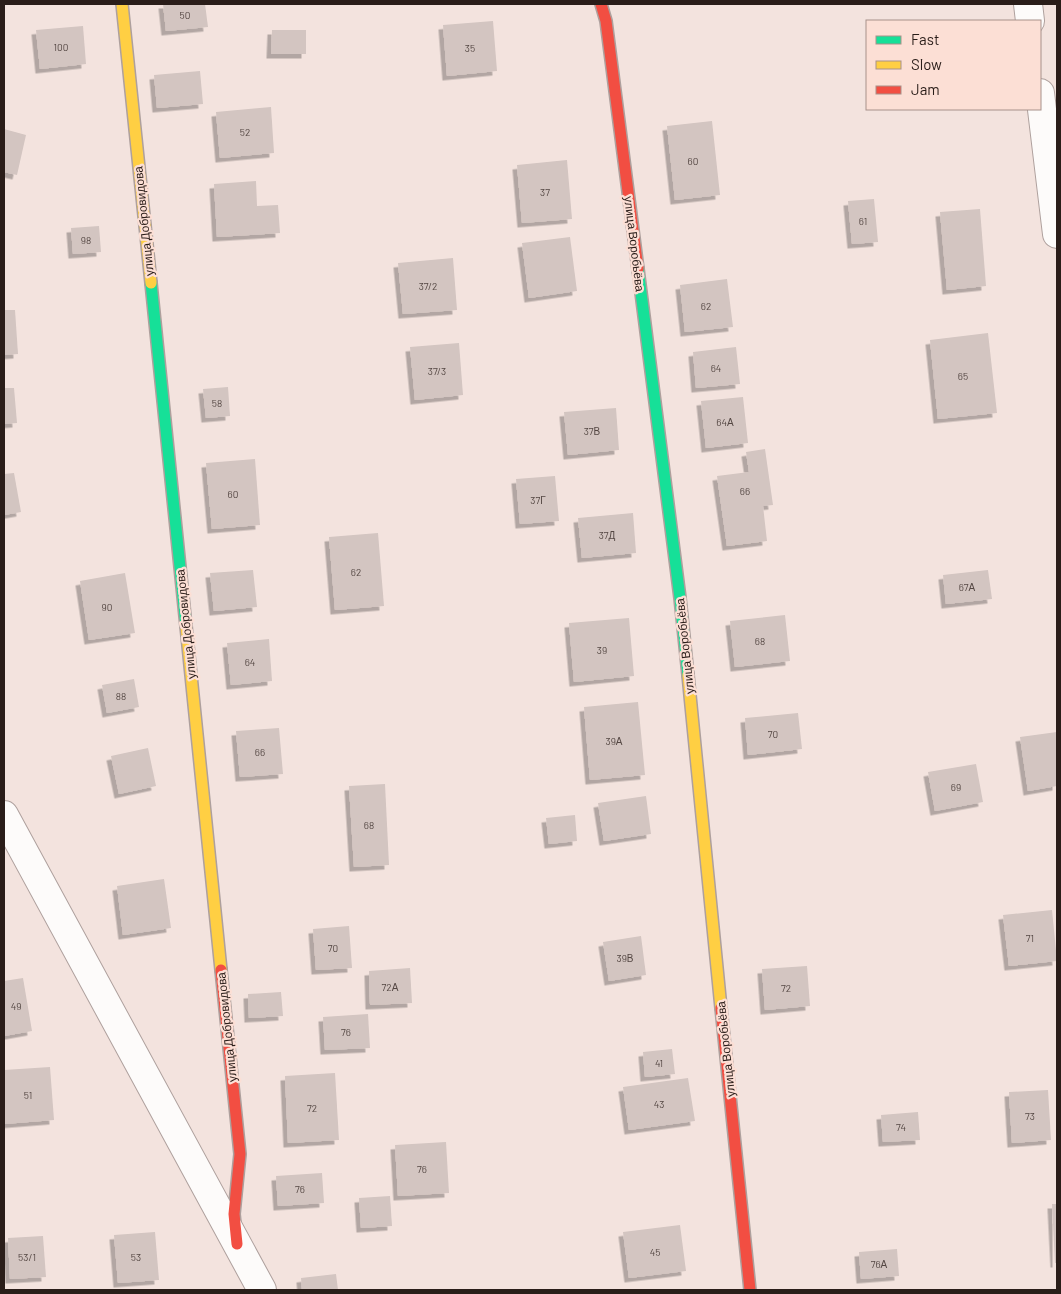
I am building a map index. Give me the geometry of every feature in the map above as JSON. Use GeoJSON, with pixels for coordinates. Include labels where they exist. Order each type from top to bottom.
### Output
{"type":"FeatureCollection","features":[{"type":"Feature","properties":{"kind":"street","name":"улица Добровидова"},"geometry":{"type":"LineString","coordinates":[[122,4],[240,1154],[234,1214],[237,1244]]}},
{"type":"Feature","properties":{"kind":"street","name":"улица Воробьёва"},"geometry":{"type":"LineString","coordinates":[[602,4],[606,21],[680,598],[750,1290]]}},
{"type":"Feature","properties":{"kind":"street"},"geometry":{"type":"LineString","coordinates":[[1028,4],[1030,20]]}},
{"type":"Feature","properties":{"kind":"street"},"geometry":{"type":"LineString","coordinates":[[1041,101],[1057,234]]}},
{"type":"Feature","properties":{"kind":"street","name":"улица Добровидова"},"geometry":{"type":"LineString","coordinates":[[4,815],[262,1290]]}},
{"type":"Feature","properties":{"kind":"building"},"geometry":{"type":"Polygon","coordinates":[[[163,4],[205,4],[208,27],[166,31],[163,4]]]}},
{"type":"Feature","properties":{"kind":"building"},"geometry":{"type":"Polygon","coordinates":[[[493,21],[497,71],[447,76],[443,25],[493,21]]]}},
{"type":"Feature","properties":{"kind":"building"},"geometry":{"type":"Polygon","coordinates":[[[83,26],[86,64],[40,69],[36,30],[83,26]]]}},
{"type":"Feature","properties":{"kind":"building"},"geometry":{"type":"Polygon","coordinates":[[[272,30],[306,30],[306,54],[271,54],[272,30]]]}},
{"type":"Feature","properties":{"kind":"building"},"geometry":{"type":"Polygon","coordinates":[[[200,71],[203,104],[157,108],[154,75],[200,71]]]}},
{"type":"Feature","properties":{"kind":"building"},"geometry":{"type":"Polygon","coordinates":[[[271,107],[274,153],[220,158],[216,112],[271,107]]]}},
{"type":"Feature","properties":{"kind":"building"},"geometry":{"type":"Polygon","coordinates":[[[712,121],[720,195],[675,200],[667,126],[712,121]]]}},
{"type":"Feature","properties":{"kind":"building"},"geometry":{"type":"Polygon","coordinates":[[[4,129],[26,135],[17,175],[4,172],[4,129]]]}},
{"type":"Feature","properties":{"kind":"building"},"geometry":{"type":"Polygon","coordinates":[[[567,160],[572,219],[522,223],[517,165],[567,160]]]}},
{"type":"Feature","properties":{"kind":"building"},"geometry":{"type":"Polygon","coordinates":[[[256,181],[257,206],[278,205],[280,233],[217,237],[214,184],[256,181]]]}},
{"type":"Feature","properties":{"kind":"building"},"geometry":{"type":"Polygon","coordinates":[[[874,199],[878,242],[852,244],[848,201],[874,199]]]}},
{"type":"Feature","properties":{"kind":"building"},"geometry":{"type":"Polygon","coordinates":[[[980,209],[986,286],[947,290],[940,212],[980,209]]]}},
{"type":"Feature","properties":{"kind":"building"},"geometry":{"type":"Polygon","coordinates":[[[99,226],[101,252],[73,254],[71,228],[99,226]]]}},
{"type":"Feature","properties":{"kind":"building"},"geometry":{"type":"Polygon","coordinates":[[[570,237],[577,291],[529,298],[522,243],[570,237]]]}},
{"type":"Feature","properties":{"kind":"building"},"geometry":{"type":"Polygon","coordinates":[[[453,258],[457,310],[403,314],[398,263],[453,258]]]}},
{"type":"Feature","properties":{"kind":"building"},"geometry":{"type":"Polygon","coordinates":[[[727,279],[733,327],[685,332],[680,285],[727,279]]]}},
{"type":"Feature","properties":{"kind":"building"},"geometry":{"type":"Polygon","coordinates":[[[4,310],[15,310],[18,354],[4,355],[4,310]]]}},
{"type":"Feature","properties":{"kind":"building"},"geometry":{"type":"Polygon","coordinates":[[[988,333],[997,413],[938,419],[930,340],[988,333]]]}},
{"type":"Feature","properties":{"kind":"building"},"geometry":{"type":"Polygon","coordinates":[[[459,343],[463,395],[415,400],[410,347],[459,343]]]}},
{"type":"Feature","properties":{"kind":"building"},"geometry":{"type":"Polygon","coordinates":[[[736,347],[740,384],[696,388],[693,352],[736,347]]]}},
{"type":"Feature","properties":{"kind":"building"},"geometry":{"type":"Polygon","coordinates":[[[228,387],[230,416],[206,418],[203,389],[228,387]]]}},
{"type":"Feature","properties":{"kind":"building"},"geometry":{"type":"Polygon","coordinates":[[[4,388],[14,388],[17,423],[4,424],[4,388]]]}},
{"type":"Feature","properties":{"kind":"building"},"geometry":{"type":"Polygon","coordinates":[[[743,397],[748,443],[706,448],[701,401],[743,397]]]}},
{"type":"Feature","properties":{"kind":"building"},"geometry":{"type":"Polygon","coordinates":[[[616,408],[619,450],[568,455],[564,412],[616,408]]]}},
{"type":"Feature","properties":{"kind":"building"},"geometry":{"type":"Polygon","coordinates":[[[765,449],[773,505],[763,506],[767,541],[727,546],[717,476],[749,472],[746,452],[765,449]]]}},
{"type":"Feature","properties":{"kind":"building"},"geometry":{"type":"Polygon","coordinates":[[[255,459],[260,525],[212,529],[206,463],[255,459]]]}},
{"type":"Feature","properties":{"kind":"building"},"geometry":{"type":"Polygon","coordinates":[[[14,473],[21,512],[4,515],[4,474],[14,473]]]}},
{"type":"Feature","properties":{"kind":"building"},"geometry":{"type":"Polygon","coordinates":[[[555,476],[559,521],[520,524],[516,479],[555,476]]]}},
{"type":"Feature","properties":{"kind":"building"},"geometry":{"type":"Polygon","coordinates":[[[633,513],[636,553],[582,558],[578,518],[633,513]]]}},
{"type":"Feature","properties":{"kind":"building"},"geometry":{"type":"Polygon","coordinates":[[[378,533],[384,606],[335,610],[329,537],[378,533]]]}},
{"type":"Feature","properties":{"kind":"building"},"geometry":{"type":"Polygon","coordinates":[[[253,570],[257,607],[214,611],[210,573],[253,570]]]}},
{"type":"Feature","properties":{"kind":"building"},"geometry":{"type":"Polygon","coordinates":[[[988,570],[992,599],[946,604],[943,575],[988,570]]]}},
{"type":"Feature","properties":{"kind":"building"},"geometry":{"type":"Polygon","coordinates":[[[125,573],[135,633],[89,640],[80,581],[125,573]]]}},
{"type":"Feature","properties":{"kind":"building"},"geometry":{"type":"Polygon","coordinates":[[[785,615],[790,661],[735,667],[730,621],[785,615]]]}},
{"type":"Feature","properties":{"kind":"building"},"geometry":{"type":"Polygon","coordinates":[[[629,618],[634,676],[574,682],[569,623],[629,618]]]}},
{"type":"Feature","properties":{"kind":"building"},"geometry":{"type":"Polygon","coordinates":[[[269,639],[272,681],[231,685],[227,643],[269,639]]]}},
{"type":"Feature","properties":{"kind":"building"},"geometry":{"type":"Polygon","coordinates":[[[134,679],[139,707],[107,713],[102,685],[134,679]]]}},
{"type":"Feature","properties":{"kind":"building"},"geometry":{"type":"Polygon","coordinates":[[[638,702],[645,775],[590,780],[584,707],[638,702]]]}},
{"type":"Feature","properties":{"kind":"building"},"geometry":{"type":"Polygon","coordinates":[[[798,713],[802,749],[748,755],[745,718],[798,713]]]}},
{"type":"Feature","properties":{"kind":"building"},"geometry":{"type":"Polygon","coordinates":[[[279,728],[283,774],[240,777],[236,731],[279,728]]]}},
{"type":"Feature","properties":{"kind":"building"},"geometry":{"type":"Polygon","coordinates":[[[1057,732],[1057,786],[1028,791],[1020,737],[1057,732]]]}},
{"type":"Feature","properties":{"kind":"building"},"geometry":{"type":"Polygon","coordinates":[[[148,748],[156,786],[119,794],[111,756],[148,748]]]}},
{"type":"Feature","properties":{"kind":"building"},"geometry":{"type":"Polygon","coordinates":[[[976,764],[983,802],[935,811],[928,772],[976,764]]]}},
{"type":"Feature","properties":{"kind":"building"},"geometry":{"type":"Polygon","coordinates":[[[385,784],[389,865],[354,867],[349,786],[385,784]]]}},
{"type":"Feature","properties":{"kind":"building"},"geometry":{"type":"Polygon","coordinates":[[[646,796],[651,834],[604,841],[598,803],[646,796]]]}},
{"type":"Feature","properties":{"kind":"building"},"geometry":{"type":"Polygon","coordinates":[[[575,815],[577,841],[549,844],[546,818],[575,815]]]}},
{"type":"Feature","properties":{"kind":"building"},"geometry":{"type":"Polygon","coordinates":[[[164,879],[171,928],[123,935],[117,886],[164,879]]]}},
{"type":"Feature","properties":{"kind":"building"},"geometry":{"type":"Polygon","coordinates":[[[1052,910],[1057,961],[1009,966],[1003,915],[1052,910]]]}},
{"type":"Feature","properties":{"kind":"building"},"geometry":{"type":"Polygon","coordinates":[[[349,926],[352,968],[316,970],[313,929],[349,926]]]}},
{"type":"Feature","properties":{"kind":"building"},"geometry":{"type":"Polygon","coordinates":[[[641,936],[646,975],[609,981],[603,942],[641,936]]]}},
{"type":"Feature","properties":{"kind":"building"},"geometry":{"type":"Polygon","coordinates":[[[807,966],[810,1006],[765,1010],[762,969],[807,966]]]}},
{"type":"Feature","properties":{"kind":"building"},"geometry":{"type":"Polygon","coordinates":[[[410,968],[412,1003],[370,1005],[369,971],[410,968]]]}},
{"type":"Feature","properties":{"kind":"building"},"geometry":{"type":"Polygon","coordinates":[[[23,978],[32,1031],[4,1036],[4,981],[23,978]]]}},
{"type":"Feature","properties":{"kind":"building"},"geometry":{"type":"Polygon","coordinates":[[[281,992],[283,1016],[249,1018],[248,994],[281,992]]]}},
{"type":"Feature","properties":{"kind":"building"},"geometry":{"type":"Polygon","coordinates":[[[368,1014],[370,1048],[325,1050],[323,1017],[368,1014]]]}},
{"type":"Feature","properties":{"kind":"building"},"geometry":{"type":"Polygon","coordinates":[[[672,1049],[675,1074],[645,1077],[643,1052],[672,1049]]]}},
{"type":"Feature","properties":{"kind":"building"},"geometry":{"type":"Polygon","coordinates":[[[50,1067],[54,1120],[4,1124],[4,1070],[50,1067]]]}},
{"type":"Feature","properties":{"kind":"building"},"geometry":{"type":"Polygon","coordinates":[[[335,1073],[339,1140],[288,1143],[285,1076],[335,1073]]]}},
{"type":"Feature","properties":{"kind":"building"},"geometry":{"type":"Polygon","coordinates":[[[688,1078],[695,1121],[629,1130],[623,1087],[688,1078]]]}},
{"type":"Feature","properties":{"kind":"building"},"geometry":{"type":"Polygon","coordinates":[[[1048,1090],[1051,1140],[1012,1143],[1009,1092],[1048,1090]]]}},
{"type":"Feature","properties":{"kind":"building"},"geometry":{"type":"Polygon","coordinates":[[[918,1112],[920,1140],[883,1142],[881,1115],[918,1112]]]}},
{"type":"Feature","properties":{"kind":"building"},"geometry":{"type":"Polygon","coordinates":[[[446,1142],[449,1193],[398,1196],[395,1145],[446,1142]]]}},
{"type":"Feature","properties":{"kind":"building"},"geometry":{"type":"Polygon","coordinates":[[[322,1173],[324,1203],[278,1206],[276,1176],[322,1173]]]}},
{"type":"Feature","properties":{"kind":"building"},"geometry":{"type":"Polygon","coordinates":[[[390,1196],[392,1226],[361,1228],[359,1198],[390,1196]]]}},
{"type":"Feature","properties":{"kind":"building"},"geometry":{"type":"Polygon","coordinates":[[[1052,1204],[1057,1204],[1057,1263],[1055,1263],[1052,1204]]]}},
{"type":"Feature","properties":{"kind":"building"},"geometry":{"type":"Polygon","coordinates":[[[680,1225],[686,1271],[629,1278],[623,1232],[680,1225]]]}},
{"type":"Feature","properties":{"kind":"building"},"geometry":{"type":"Polygon","coordinates":[[[155,1232],[159,1280],[118,1283],[114,1235],[155,1232]]]}},
{"type":"Feature","properties":{"kind":"building"},"geometry":{"type":"Polygon","coordinates":[[[43,1236],[46,1277],[10,1279],[8,1238],[43,1236]]]}},
{"type":"Feature","properties":{"kind":"building"},"geometry":{"type":"Polygon","coordinates":[[[897,1249],[899,1276],[861,1279],[859,1252],[897,1249]]]}},
{"type":"Feature","properties":{"kind":"building"},"geometry":{"type":"Polygon","coordinates":[[[336,1274],[338,1290],[302,1290],[301,1278],[336,1274]]]}},
{"type":"Feature","properties":{"kind":"traffic: fast"},"geometry":{"type":"LineString","coordinates":[[638,269],[688,675]]}},
{"type":"Feature","properties":{"kind":"traffic: fast"},"geometry":{"type":"LineString","coordinates":[[151,283],[186,626]]}},
{"type":"Feature","properties":{"kind":"traffic: slow"},"geometry":{"type":"LineString","coordinates":[[122,4],[151,283]]}},
{"type":"Feature","properties":{"kind":"traffic: slow"},"geometry":{"type":"LineString","coordinates":[[186,626],[221,970]]}},
{"type":"Feature","properties":{"kind":"traffic: slow"},"geometry":{"type":"LineString","coordinates":[[688,675],[721,1008]]}},
{"type":"Feature","properties":{"kind":"traffic: jam"},"geometry":{"type":"LineString","coordinates":[[601,4],[606,21],[638,269]]}},
{"type":"Feature","properties":{"kind":"traffic: jam"},"geometry":{"type":"LineString","coordinates":[[221,970],[240,1154],[234,1214],[237,1244]]}},
{"type":"Feature","properties":{"kind":"traffic: jam"},"geometry":{"type":"LineString","coordinates":[[721,1008],[750,1290]]}}]}
